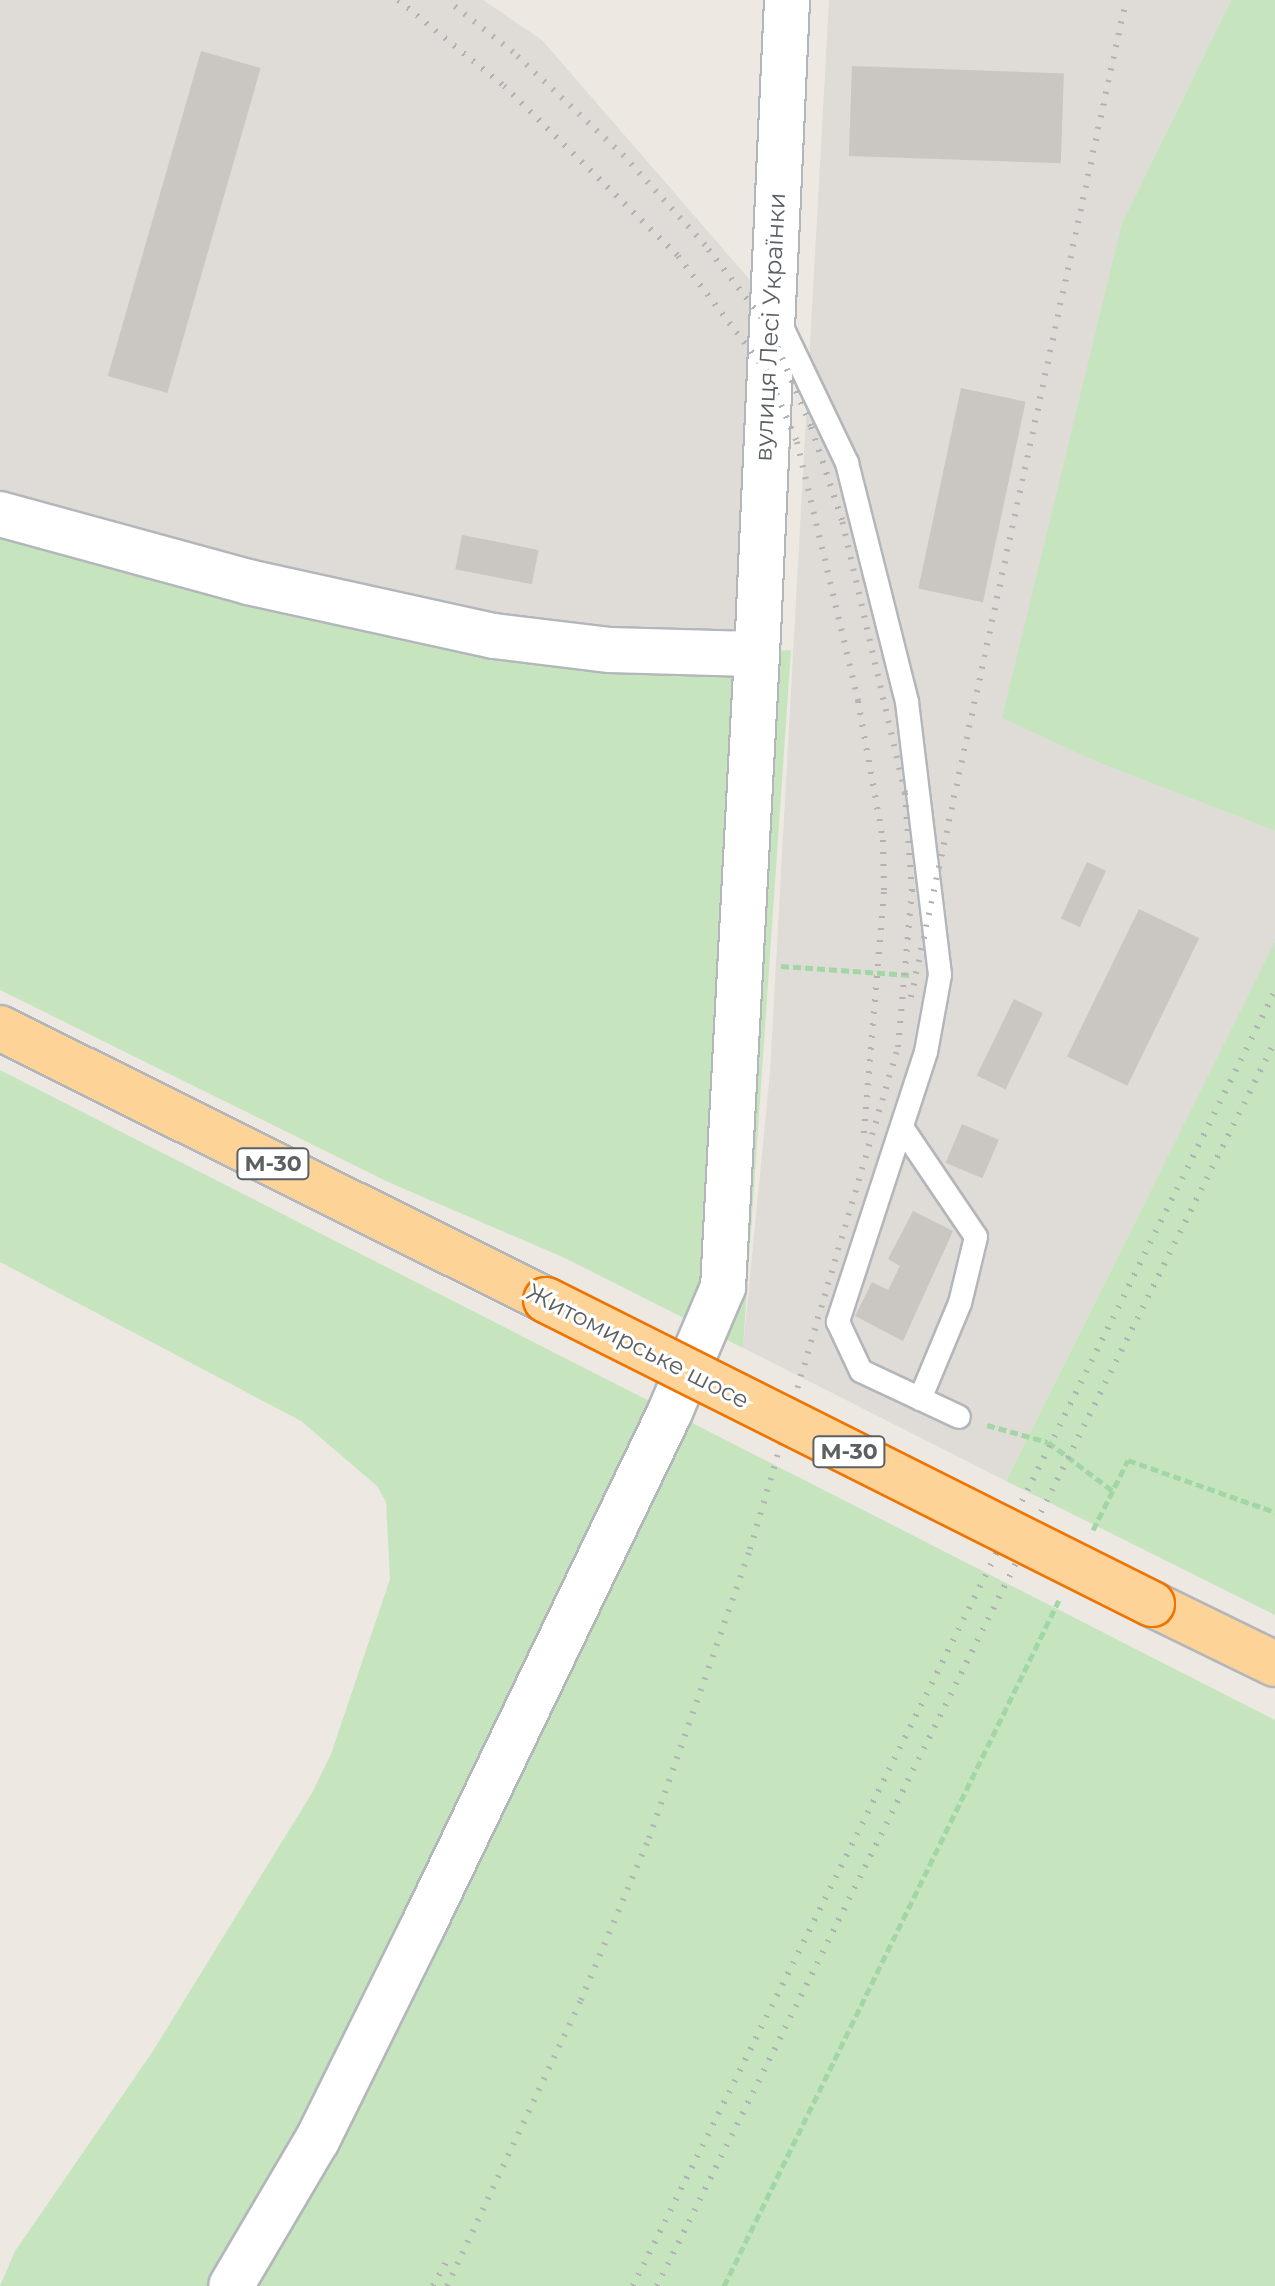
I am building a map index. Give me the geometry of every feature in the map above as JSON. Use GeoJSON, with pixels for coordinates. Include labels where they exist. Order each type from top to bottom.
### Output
{"type":"FeatureCollection","features":[{"type":"Feature","properties":{"kind":"highway","name":"Житомирське шосе"},"geometry":{"type":"LineString","coordinates":[[0,1028],[1275,1664]]}},
{"type":"Feature","properties":{"kind":"street","name":"вулиця Лесі Українки"},"geometry":{"type":"LineString","coordinates":[[231,2286],[317,2140],[422,1928],[670,1412],[723,1287],[757,654],[770,303],[787,0]]}},
{"type":"Feature","properties":{"kind":"street"},"geometry":{"type":"LineString","coordinates":[[0,514],[248,582],[494,636],[610,650],[757,654]]}},
{"type":"Feature","properties":{"kind":"lane"},"geometry":{"type":"LineString","coordinates":[[770,303],[847,463],[907,702],[940,975],[926,1052],[838,1322],[861,1371],[959,1417]]}},
{"type":"Feature","properties":{"kind":"lane"},"geometry":{"type":"LineString","coordinates":[[903,1129],[976,1237],[960,1303],[920,1399]]}},
{"type":"Feature","properties":{"kind":"path"},"geometry":{"type":"LineString","coordinates":[[741,962],[940,975]]}},
{"type":"Feature","properties":{"kind":"path"},"geometry":{"type":"LineString","coordinates":[[959,1417],[1048,1442],[1113,1491]]}},
{"type":"Feature","properties":{"kind":"path"},"geometry":{"type":"LineString","coordinates":[[1092,1533],[1128,1460],[1275,1512]]}},
{"type":"Feature","properties":{"kind":"path"},"geometry":{"type":"LineString","coordinates":[[724,2286],[1064,1590]]}},
{"type":"Feature","properties":{"kind":"shaded area"},"geometry":{"type":"Polygon","coordinates":[[[0,0],[483,0],[542,40],[770,303],[757,654],[610,650],[0,514],[0,0]]]}},
{"type":"Feature","properties":{"kind":"shaded area"},"geometry":{"type":"Polygon","coordinates":[[[829,0],[1231,0],[1122,223],[1102,764],[1275,831],[1275,941],[1006,1481],[743,1348],[770,1072],[829,0]]]}},
{"type":"Feature","properties":{"kind":"green space"},"geometry":{"type":"Polygon","coordinates":[[[1231,0],[1275,0],[1275,831],[1102,764],[1002,718],[1122,223],[1231,0]]]}},
{"type":"Feature","properties":{"kind":"green space"},"geometry":{"type":"Polygon","coordinates":[[[0,514],[248,582],[731,653],[791,650],[743,1348],[567,1259],[388,1182],[0,990],[0,514]]]}},
{"type":"Feature","properties":{"kind":"green space"},"geometry":{"type":"Polygon","coordinates":[[[1275,941],[1275,1615],[1006,1481],[1275,941]]]}},
{"type":"Feature","properties":{"kind":"green space"},"geometry":{"type":"Polygon","coordinates":[[[0,1070],[1275,1720],[1275,2286],[0,2286],[15,2251],[153,2051],[312,1793],[331,1754],[390,1579],[386,1502],[377,1486],[301,1421],[0,1262],[0,1070]]]}},
{"type":"Feature","properties":{"kind":"building"},"geometry":{"type":"Polygon","coordinates":[[[201,51],[261,68],[167,393],[108,376],[201,51]]]}},
{"type":"Feature","properties":{"kind":"building"},"geometry":{"type":"Polygon","coordinates":[[[852,66],[1064,73],[1061,163],[849,156],[852,66]]]}},
{"type":"Feature","properties":{"kind":"building"},"geometry":{"type":"Polygon","coordinates":[[[961,388],[1026,402],[983,602],[918,589],[961,388]]]}},
{"type":"Feature","properties":{"kind":"building"},"geometry":{"type":"Polygon","coordinates":[[[462,535],[539,550],[532,584],[455,569],[462,535]]]}},
{"type":"Feature","properties":{"kind":"building"},"geometry":{"type":"Polygon","coordinates":[[[1087,862],[1106,871],[1080,927],[1061,918],[1087,862]]]}},
{"type":"Feature","properties":{"kind":"building"},"geometry":{"type":"Polygon","coordinates":[[[1139,909],[1199,938],[1127,1086],[1067,1056],[1139,909]]]}},
{"type":"Feature","properties":{"kind":"building"},"geometry":{"type":"Polygon","coordinates":[[[1014,999],[1043,1013],[1005,1089],[977,1075],[1014,999]]]}},
{"type":"Feature","properties":{"kind":"building"},"geometry":{"type":"Polygon","coordinates":[[[962,1124],[999,1140],[982,1178],[946,1163],[962,1124]]]}},
{"type":"Feature","properties":{"kind":"building"},"geometry":{"type":"Polygon","coordinates":[[[913,1211],[953,1231],[903,1341],[855,1316],[872,1282],[888,1290],[900,1266],[888,1259],[913,1211]]]}},
{"type":"Feature","properties":{"kind":"railway"},"geometry":{"type":"LineString","coordinates":[[398,0],[504,86],[678,256],[767,372],[797,442],[858,701],[883,840],[884,892],[863,1143]]}},
{"type":"Feature","properties":{"kind":"railway"},"geometry":{"type":"LineString","coordinates":[[447,0],[513,52],[624,156],[705,245],[769,327],[811,426],[842,520],[905,793],[912,891],[898,1047],[750,1549],[649,1838],[581,2000],[447,2286]]}},
{"type":"Feature","properties":{"kind":"railway"},"geometry":{"type":"LineString","coordinates":[[911,997],[1126,0]]}},
{"type":"Feature","properties":{"kind":"railway"},"geometry":{"type":"LineString","coordinates":[[633,2286],[1275,991]]}},
{"type":"Feature","properties":{"kind":"railway"},"geometry":{"type":"LineString","coordinates":[[657,2286],[1275,1041]]}},
{"type":"Feature","properties":{"kind":"railway"},"geometry":{"type":"LineString","coordinates":[[433,2286],[449,2257]]}}]}
